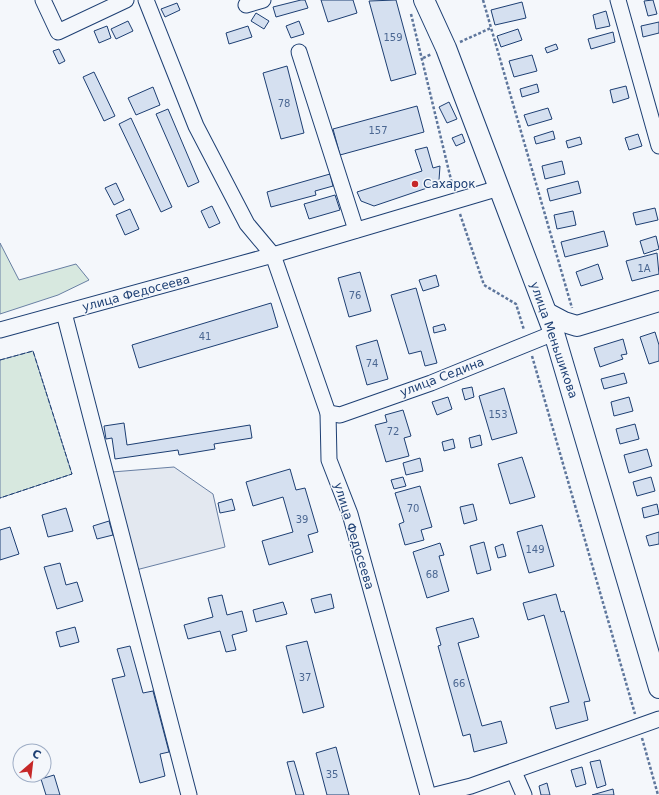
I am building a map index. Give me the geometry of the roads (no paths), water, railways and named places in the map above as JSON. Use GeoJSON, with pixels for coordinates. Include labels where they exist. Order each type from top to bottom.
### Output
{"type":"FeatureCollection","features":[{"type":"Feature","properties":{"kind":"main road","name":"улица Меньшикова"},"geometry":{"type":"LineString","coordinates":[[416,4],[446,48],[547,312],[659,688]]}},
{"type":"Feature","properties":{"kind":"main road"},"geometry":{"type":"LineString","coordinates":[[547,312],[564,322],[578,326],[659,301]]}},
{"type":"Feature","properties":{"kind":"street"},"geometry":{"type":"LineString","coordinates":[[43,0],[58,32],[126,0]]}},
{"type":"Feature","properties":{"kind":"street"},"geometry":{"type":"LineString","coordinates":[[146,0],[196,126],[247,224],[272,255]]}},
{"type":"Feature","properties":{"kind":"street"},"geometry":{"type":"LineString","coordinates":[[246,5],[263,0]]}},
{"type":"Feature","properties":{"kind":"street"},"geometry":{"type":"LineString","coordinates":[[618,0],[659,146]]}},
{"type":"Feature","properties":{"kind":"street"},"geometry":{"type":"LineString","coordinates":[[299,52],[356,230]]}},
{"type":"Feature","properties":{"kind":"street","name":"улица Федосеева"},"geometry":{"type":"LineString","coordinates":[[0,330],[272,255],[499,188]]}},
{"type":"Feature","properties":{"kind":"street","name":"улица Федосеева"},"geometry":{"type":"LineString","coordinates":[[272,255],[328,414],[329,460],[350,514],[428,795]]}},
{"type":"Feature","properties":{"kind":"street"},"geometry":{"type":"LineString","coordinates":[[64,313],[189,795]]}},
{"type":"Feature","properties":{"kind":"street","name":"улица Седина"},"geometry":{"type":"LineString","coordinates":[[328,414],[340,415],[431,383],[554,333]]}},
{"type":"Feature","properties":{"kind":"street"},"geometry":{"type":"LineString","coordinates":[[435,795],[471,786],[514,772],[659,719]]}},
{"type":"Feature","properties":{"kind":"street"},"geometry":{"type":"LineString","coordinates":[[514,772],[524,795]]}},
{"type":"Feature","properties":{"kind":"place","name":"Сахарок"},"geometry":{"type":"Point","coordinates":[415,184]}}]}
